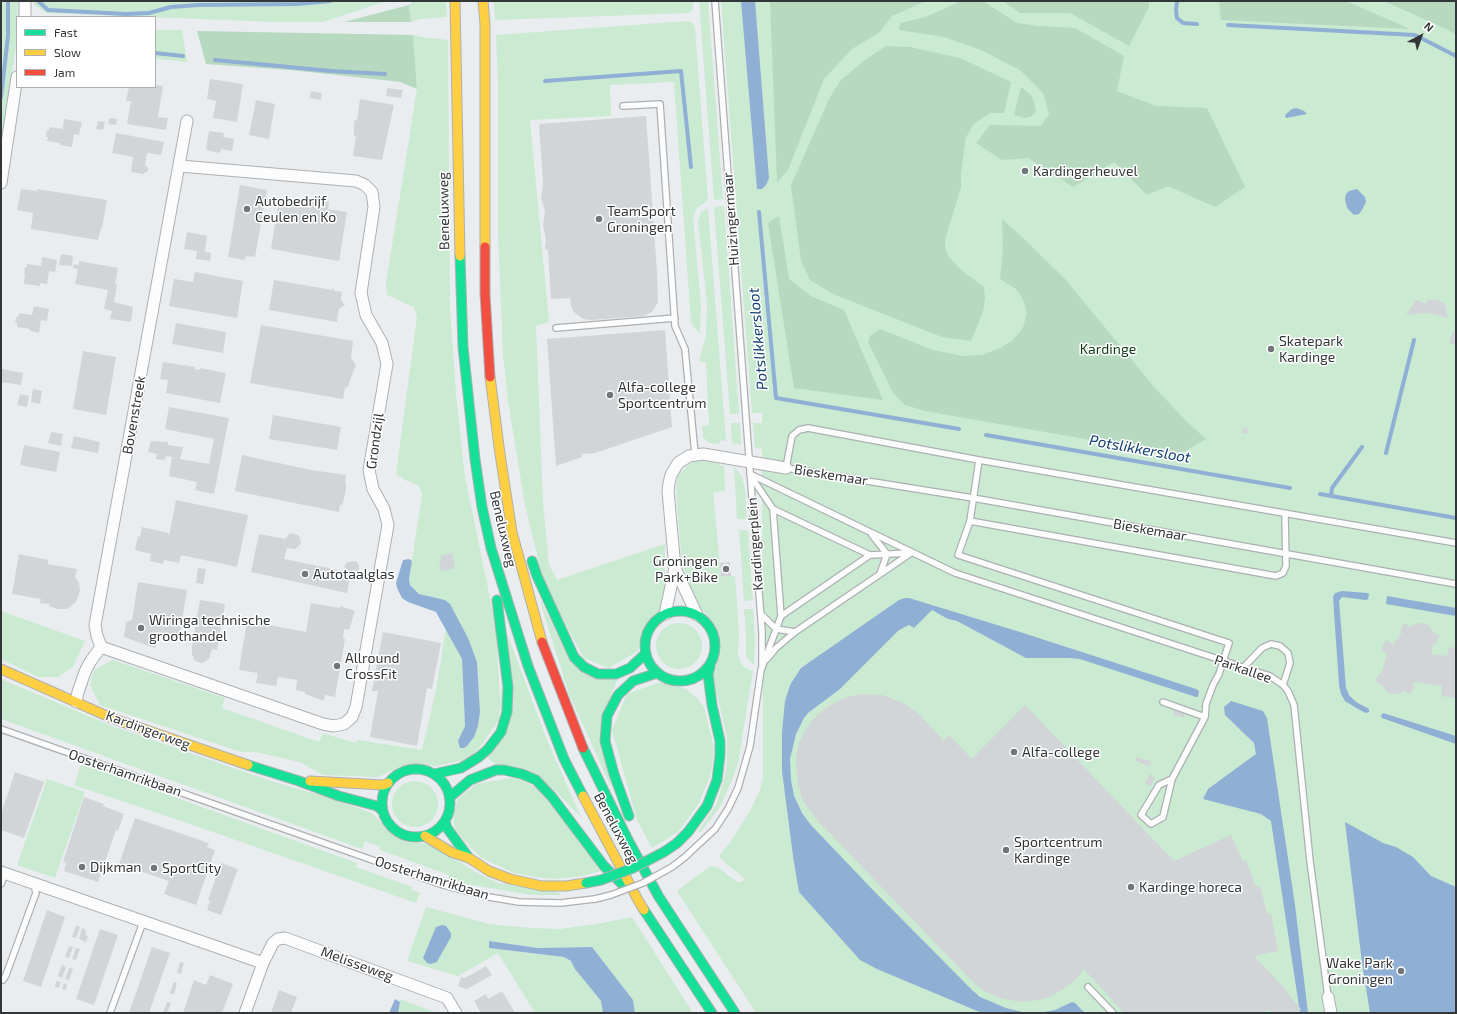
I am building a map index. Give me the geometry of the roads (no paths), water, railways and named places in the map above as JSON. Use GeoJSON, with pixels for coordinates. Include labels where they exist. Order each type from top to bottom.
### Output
{"type":"FeatureCollection","features":[{"type":"Feature","properties":{"kind":"main road","name":"Beneluxweg"},"geometry":{"type":"LineString","coordinates":[[455,1],[458,234],[462,347],[475,459],[482,507],[491,548],[528,666],[564,759],[638,900],[712,1013]]}},
{"type":"Feature","properties":{"kind":"main road","name":"Beneluxweg"},"geometry":{"type":"LineString","coordinates":[[483,1],[485,24],[485,294],[490,375],[512,532],[541,640],[582,746],[637,858],[659,898],[735,1013]]}},
{"type":"Feature","properties":{"kind":"main road"},"geometry":{"type":"LineString","coordinates":[[500,454],[518,515]]}},
{"type":"Feature","properties":{"kind":"main road"},"geometry":{"type":"LineString","coordinates":[[434,774],[460,768],[479,757],[488,749],[501,732],[506,712],[508,687],[491,548]]}},
{"type":"Feature","properties":{"kind":"main road"},"geometry":{"type":"LineString","coordinates":[[530,553],[537,576],[574,657],[584,667],[598,674],[616,674],[630,668],[646,653]]}},
{"type":"Feature","properties":{"kind":"main road"},"geometry":{"type":"LineString","coordinates":[[425,836],[452,852],[469,858],[496,874],[530,884],[554,886],[586,884],[634,868],[664,852],[677,843],[688,832],[707,806],[713,794],[717,780],[720,741],[712,705],[708,674],[716,651],[714,634],[710,626],[697,615],[681,611],[665,614],[648,630],[645,645],[650,664],[657,673],[665,678],[690,685],[712,705]]}},
{"type":"Feature","properties":{"kind":"main road"},"geometry":{"type":"LineString","coordinates":[[683,682],[698,677],[710,666]]}},
{"type":"Feature","properties":{"kind":"main road","name":"Kardingerweg"},"geometry":{"type":"LineString","coordinates":[[1,670],[114,719],[299,781],[339,796],[377,806],[383,811]]}},
{"type":"Feature","properties":{"kind":"main road"},"geometry":{"type":"LineString","coordinates":[[633,825],[614,774],[606,741],[607,716],[618,695],[633,681],[657,673]]}},
{"type":"Feature","properties":{"kind":"main road"},"geometry":{"type":"LineString","coordinates":[[410,769],[422,769],[434,774],[445,784],[450,797],[450,806],[445,821],[437,830],[425,836],[412,837],[399,832],[389,823],[383,811],[383,793],[388,783],[398,774],[410,769]]}},
{"type":"Feature","properties":{"kind":"main road"},"geometry":{"type":"LineString","coordinates":[[450,797],[470,780],[496,770],[504,770],[522,774],[536,780],[552,797],[604,866],[638,900]]}},
{"type":"Feature","properties":{"kind":"main road","name":"Kardingerweg"},"geometry":{"type":"LineString","coordinates":[[299,781],[388,783]]}},
{"type":"Feature","properties":{"kind":"main road"},"geometry":{"type":"LineString","coordinates":[[445,821],[447,828],[469,858]]}},
{"type":"Feature","properties":{"kind":"main road"},"geometry":{"type":"LineString","coordinates":[[638,839],[666,893],[684,934]]}},
{"type":"Feature","properties":{"kind":"street"},"geometry":{"type":"LineString","coordinates":[[25,1],[25,16]]}},
{"type":"Feature","properties":{"kind":"street"},"geometry":{"type":"LineString","coordinates":[[1,183],[16,84]]}},
{"type":"Feature","properties":{"kind":"street","name":"Bovenstreek"},"geometry":{"type":"LineString","coordinates":[[102,647],[97,636],[96,625],[187,121]]}},
{"type":"Feature","properties":{"kind":"street","name":"Grondzijl"},"geometry":{"type":"LineString","coordinates":[[102,647],[324,724],[334,726],[344,724],[352,717],[356,707],[388,525],[384,509],[373,489],[369,470],[387,364],[382,343],[366,315],[361,293],[374,207],[372,192],[365,185],[356,181],[180,166]]}},
{"type":"Feature","properties":{"kind":"street"},"geometry":{"type":"LineString","coordinates":[[665,614],[675,568],[668,491],[671,475],[678,463],[688,456],[695,454],[712,454],[786,468]]}},
{"type":"Feature","properties":{"kind":"street"},"geometry":{"type":"LineString","coordinates":[[675,568],[697,615]]}},
{"type":"Feature","properties":{"kind":"street"},"geometry":{"type":"LineString","coordinates":[[76,702],[85,672],[90,662],[102,647]]}},
{"type":"Feature","properties":{"kind":"street"},"geometry":{"type":"LineString","coordinates":[[3,872],[263,963]]}},
{"type":"Feature","properties":{"kind":"street","name":"Melisseweg"},"geometry":{"type":"LineString","coordinates":[[245,1013],[263,963],[273,943],[278,939],[285,938],[447,998],[456,1013]]}},
{"type":"Feature","properties":{"kind":"street","name":"Parkallee"},"geometry":{"type":"LineString","coordinates":[[1328,997],[1331,1013]]}},
{"type":"Feature","properties":{"kind":"lane","name":"Huizingermaar"},"geometry":{"type":"LineString","coordinates":[[715,1],[749,461]]}},
{"type":"Feature","properties":{"kind":"lane"},"geometry":{"type":"LineString","coordinates":[[623,106],[660,104],[675,326],[686,349],[695,454]]}},
{"type":"Feature","properties":{"kind":"lane"},"geometry":{"type":"LineString","coordinates":[[556,328],[675,318]]}},
{"type":"Feature","properties":{"kind":"lane","name":"Bieskemaar"},"geometry":{"type":"LineString","coordinates":[[1456,543],[979,460],[813,429],[803,428],[796,431],[792,436],[786,468],[973,498],[1456,584]]}},
{"type":"Feature","properties":{"kind":"lane"},"geometry":{"type":"LineString","coordinates":[[979,460],[970,521],[958,555],[1230,643],[1206,704],[1205,717],[1172,778],[1163,816],[1151,824],[1141,815],[1159,786],[1172,778]]}},
{"type":"Feature","properties":{"kind":"lane","name":"Kardingerplein"},"geometry":{"type":"LineString","coordinates":[[749,461],[761,614],[762,667]]}},
{"type":"Feature","properties":{"kind":"lane","name":"Kardingerplein"},"geometry":{"type":"LineString","coordinates":[[750,474],[773,509],[781,616],[762,667]]}},
{"type":"Feature","properties":{"kind":"lane","name":"Kardingerplein"},"geometry":{"type":"LineString","coordinates":[[750,474],[911,553]]}},
{"type":"Feature","properties":{"kind":"lane","name":"Kardingerplein"},"geometry":{"type":"LineString","coordinates":[[773,509],[870,556]]}},
{"type":"Feature","properties":{"kind":"lane"},"geometry":{"type":"LineString","coordinates":[[970,521],[1276,576],[1283,573],[1286,566],[1285,514]]}},
{"type":"Feature","properties":{"kind":"lane","name":"Kardingerplein"},"geometry":{"type":"LineString","coordinates":[[872,534],[887,554]]}},
{"type":"Feature","properties":{"kind":"lane"},"geometry":{"type":"LineString","coordinates":[[781,616],[870,556],[911,553]]}},
{"type":"Feature","properties":{"kind":"lane"},"geometry":{"type":"LineString","coordinates":[[762,667],[776,648],[795,632],[911,553]]}},
{"type":"Feature","properties":{"kind":"lane","name":"Parkallee"},"geometry":{"type":"LineString","coordinates":[[911,553],[967,578],[1270,676],[1283,685],[1288,691],[1294,705],[1310,861],[1328,997]]}},
{"type":"Feature","properties":{"kind":"lane"},"geometry":{"type":"LineString","coordinates":[[880,574],[887,554]]}},
{"type":"Feature","properties":{"kind":"lane"},"geometry":{"type":"LineString","coordinates":[[761,614],[776,629],[795,632]]}},
{"type":"Feature","properties":{"kind":"lane"},"geometry":{"type":"LineString","coordinates":[[1243,668],[1262,648],[1271,644],[1280,646],[1288,653],[1290,663],[1283,685]]}},
{"type":"Feature","properties":{"kind":"lane","name":"Oosterhamrikbaan"},"geometry":{"type":"LineString","coordinates":[[1,729],[443,885],[489,897],[519,902],[560,904],[611,895],[643,883],[672,867],[686,857],[715,829],[728,809],[738,788],[750,746],[762,667]]}},
{"type":"Feature","properties":{"kind":"lane"},"geometry":{"type":"LineString","coordinates":[[1163,702],[1205,717]]}},
{"type":"Feature","properties":{"kind":"lane"},"geometry":{"type":"LineString","coordinates":[[1,884],[3,872]]}},
{"type":"Feature","properties":{"kind":"lane"},"geometry":{"type":"LineString","coordinates":[[3,980],[36,893],[34,883]]}},
{"type":"Feature","properties":{"kind":"lane"},"geometry":{"type":"LineString","coordinates":[[110,1013],[143,922]]}},
{"type":"Feature","properties":{"kind":"lane"},"geometry":{"type":"LineString","coordinates":[[1088,987],[1113,1013]]}},
{"type":"Feature","properties":{"kind":"water"},"geometry":{"type":"Polygon","coordinates":[[[741,1],[755,1],[769,178],[766,185],[762,189],[757,189],[741,1]]]}},
{"type":"Feature","properties":{"kind":"water"},"geometry":{"type":"Polygon","coordinates":[[[1296,108],[1307,114],[1286,118],[1286,114],[1292,109],[1296,108]]]}},
{"type":"Feature","properties":{"kind":"water"},"geometry":{"type":"Polygon","coordinates":[[[1357,189],[1365,197],[1366,202],[1359,214],[1354,215],[1347,208],[1345,199],[1346,194],[1349,191],[1357,189]]]}},
{"type":"Feature","properties":{"kind":"water"},"geometry":{"type":"Polygon","coordinates":[[[409,559],[412,561],[409,579],[410,585],[419,594],[445,600],[450,604],[468,638],[477,662],[480,712],[478,726],[474,737],[466,747],[463,748],[460,748],[458,741],[465,726],[462,659],[436,612],[408,602],[402,598],[396,583],[403,560],[409,559]]]}},
{"type":"Feature","properties":{"kind":"water"},"geometry":{"type":"Polygon","coordinates":[[[1342,591],[1369,594],[1368,599],[1366,600],[1342,597],[1339,601],[1346,688],[1349,695],[1356,702],[1369,709],[1369,712],[1366,713],[1345,701],[1341,694],[1339,685],[1333,597],[1335,593],[1342,591]]]}},
{"type":"Feature","properties":{"kind":"water"},"geometry":{"type":"Polygon","coordinates":[[[1387,596],[1456,608],[1456,616],[1386,604],[1387,596]]]}},
{"type":"Feature","properties":{"kind":"water"},"geometry":{"type":"Polygon","coordinates":[[[905,598],[1020,632],[1199,691],[1198,697],[1196,697],[1080,659],[1026,658],[957,621],[948,619],[932,610],[914,628],[909,625],[899,630],[840,689],[808,713],[796,734],[790,759],[791,780],[794,796],[802,813],[810,824],[871,888],[972,990],[980,997],[1006,1008],[1022,1012],[1044,1012],[1055,1010],[1072,1002],[1085,1013],[982,1013],[877,969],[860,960],[799,892],[782,771],[782,732],[785,701],[790,685],[801,668],[899,600],[905,598]]]}},
{"type":"Feature","properties":{"kind":"water"},"geometry":{"type":"Polygon","coordinates":[[[1231,701],[1263,711],[1267,718],[1295,905],[1308,1013],[1300,1013],[1271,821],[1261,814],[1203,799],[1208,789],[1256,754],[1254,743],[1225,715],[1224,707],[1231,701]]]}},
{"type":"Feature","properties":{"kind":"water"},"geometry":{"type":"Polygon","coordinates":[[[1383,713],[1456,736],[1456,744],[1382,718],[1381,716],[1383,713]]]}},
{"type":"Feature","properties":{"kind":"water"},"geometry":{"type":"Polygon","coordinates":[[[1345,822],[1383,843],[1396,847],[1413,857],[1431,876],[1456,887],[1456,1013],[1370,1013],[1362,963],[1345,822]]]}},
{"type":"Feature","properties":{"kind":"water"},"geometry":{"type":"Polygon","coordinates":[[[442,925],[446,926],[451,933],[451,937],[437,962],[430,964],[427,963],[423,958],[436,927],[442,925]]]}},
{"type":"Feature","properties":{"kind":"water"},"geometry":{"type":"Polygon","coordinates":[[[489,941],[538,948],[592,947],[633,1000],[635,1013],[603,1013],[601,1001],[575,969],[571,961],[564,957],[489,948],[489,941]]]}},
{"type":"Feature","properties":{"kind":"water"},"geometry":{"type":"Polygon","coordinates":[[[395,999],[400,1002],[398,1013],[389,1013],[395,999]]]}},
{"type":"Feature","properties":{"kind":"waterway"},"geometry":{"type":"LineString","coordinates":[[1,97],[8,36],[8,1]]}},
{"type":"Feature","properties":{"kind":"waterway"},"geometry":{"type":"LineString","coordinates":[[38,1],[48,10],[126,14],[149,13],[171,7],[198,5],[297,4],[330,1]]}},
{"type":"Feature","properties":{"kind":"waterway"},"geometry":{"type":"LineString","coordinates":[[1177,1],[1177,18],[1183,23],[1197,24]]}},
{"type":"Feature","properties":{"kind":"waterway"},"geometry":{"type":"LineString","coordinates":[[1228,25],[1415,35],[1456,56]]}},
{"type":"Feature","properties":{"kind":"waterway"},"geometry":{"type":"LineString","coordinates":[[156,53],[183,56]]}},
{"type":"Feature","properties":{"kind":"waterway"},"geometry":{"type":"LineString","coordinates":[[215,60],[331,71],[385,74]]}},
{"type":"Feature","properties":{"kind":"waterway"},"geometry":{"type":"LineString","coordinates":[[545,81],[681,71],[691,167]]}},
{"type":"Feature","properties":{"kind":"waterway","name":"Potslikkersloot"},"geometry":{"type":"LineString","coordinates":[[759,212],[776,398],[959,429]]}},
{"type":"Feature","properties":{"kind":"waterway"},"geometry":{"type":"LineString","coordinates":[[1386,453],[1414,340]]}},
{"type":"Feature","properties":{"kind":"waterway","name":"Potslikkersloot"},"geometry":{"type":"LineString","coordinates":[[986,435],[1290,488]]}},
{"type":"Feature","properties":{"kind":"waterway"},"geometry":{"type":"LineString","coordinates":[[1331,496],[1332,488],[1362,447]]}},
{"type":"Feature","properties":{"kind":"waterway"},"geometry":{"type":"LineString","coordinates":[[1320,494],[1456,518]]}},
{"type":"Feature","properties":{"kind":"place","name":"Kardingerheuvel"},"geometry":{"type":"Point","coordinates":[1025,171]}},
{"type":"Feature","properties":{"kind":"place","name":"Autobedrijf Ceulen en Ko"},"geometry":{"type":"Point","coordinates":[247,209]}},
{"type":"Feature","properties":{"kind":"place","name":"TeamSport Groningen"},"geometry":{"type":"Point","coordinates":[599,219]}},
{"type":"Feature","properties":{"kind":"place","name":"Skatepark Kardinge"},"geometry":{"type":"Point","coordinates":[1271,349]}},
{"type":"Feature","properties":{"kind":"place","name":"Alfa-college Sportcentrum"},"geometry":{"type":"Point","coordinates":[610,395]}},
{"type":"Feature","properties":{"kind":"place","name":"Groningen Park+Bike"},"geometry":{"type":"Point","coordinates":[726,569]}},
{"type":"Feature","properties":{"kind":"place","name":"Autotaalglas"},"geometry":{"type":"Point","coordinates":[305,574]}},
{"type":"Feature","properties":{"kind":"place","name":"Wiringa technische groothandel"},"geometry":{"type":"Point","coordinates":[141,628]}},
{"type":"Feature","properties":{"kind":"place","name":"Allround CrossFit"},"geometry":{"type":"Point","coordinates":[337,666]}},
{"type":"Feature","properties":{"kind":"place","name":"Alfa-college"},"geometry":{"type":"Point","coordinates":[1014,752]}},
{"type":"Feature","properties":{"kind":"place","name":"Sportcentrum Kardinge"},"geometry":{"type":"Point","coordinates":[1006,850]}},
{"type":"Feature","properties":{"kind":"place","name":"Dijkman"},"geometry":{"type":"Point","coordinates":[82,867]}},
{"type":"Feature","properties":{"kind":"place","name":"SportCity"},"geometry":{"type":"Point","coordinates":[154,868]}},
{"type":"Feature","properties":{"kind":"place","name":"Kardinge horeca"},"geometry":{"type":"Point","coordinates":[1131,887]}},
{"type":"Feature","properties":{"kind":"place","name":"Wake Park Groningen"},"geometry":{"type":"Point","coordinates":[1401,971]}},
{"type":"Feature","properties":{"kind":"park label","name":"Kardinge"},"geometry":{"type":"Point","coordinates":[1108,349]}}]}
